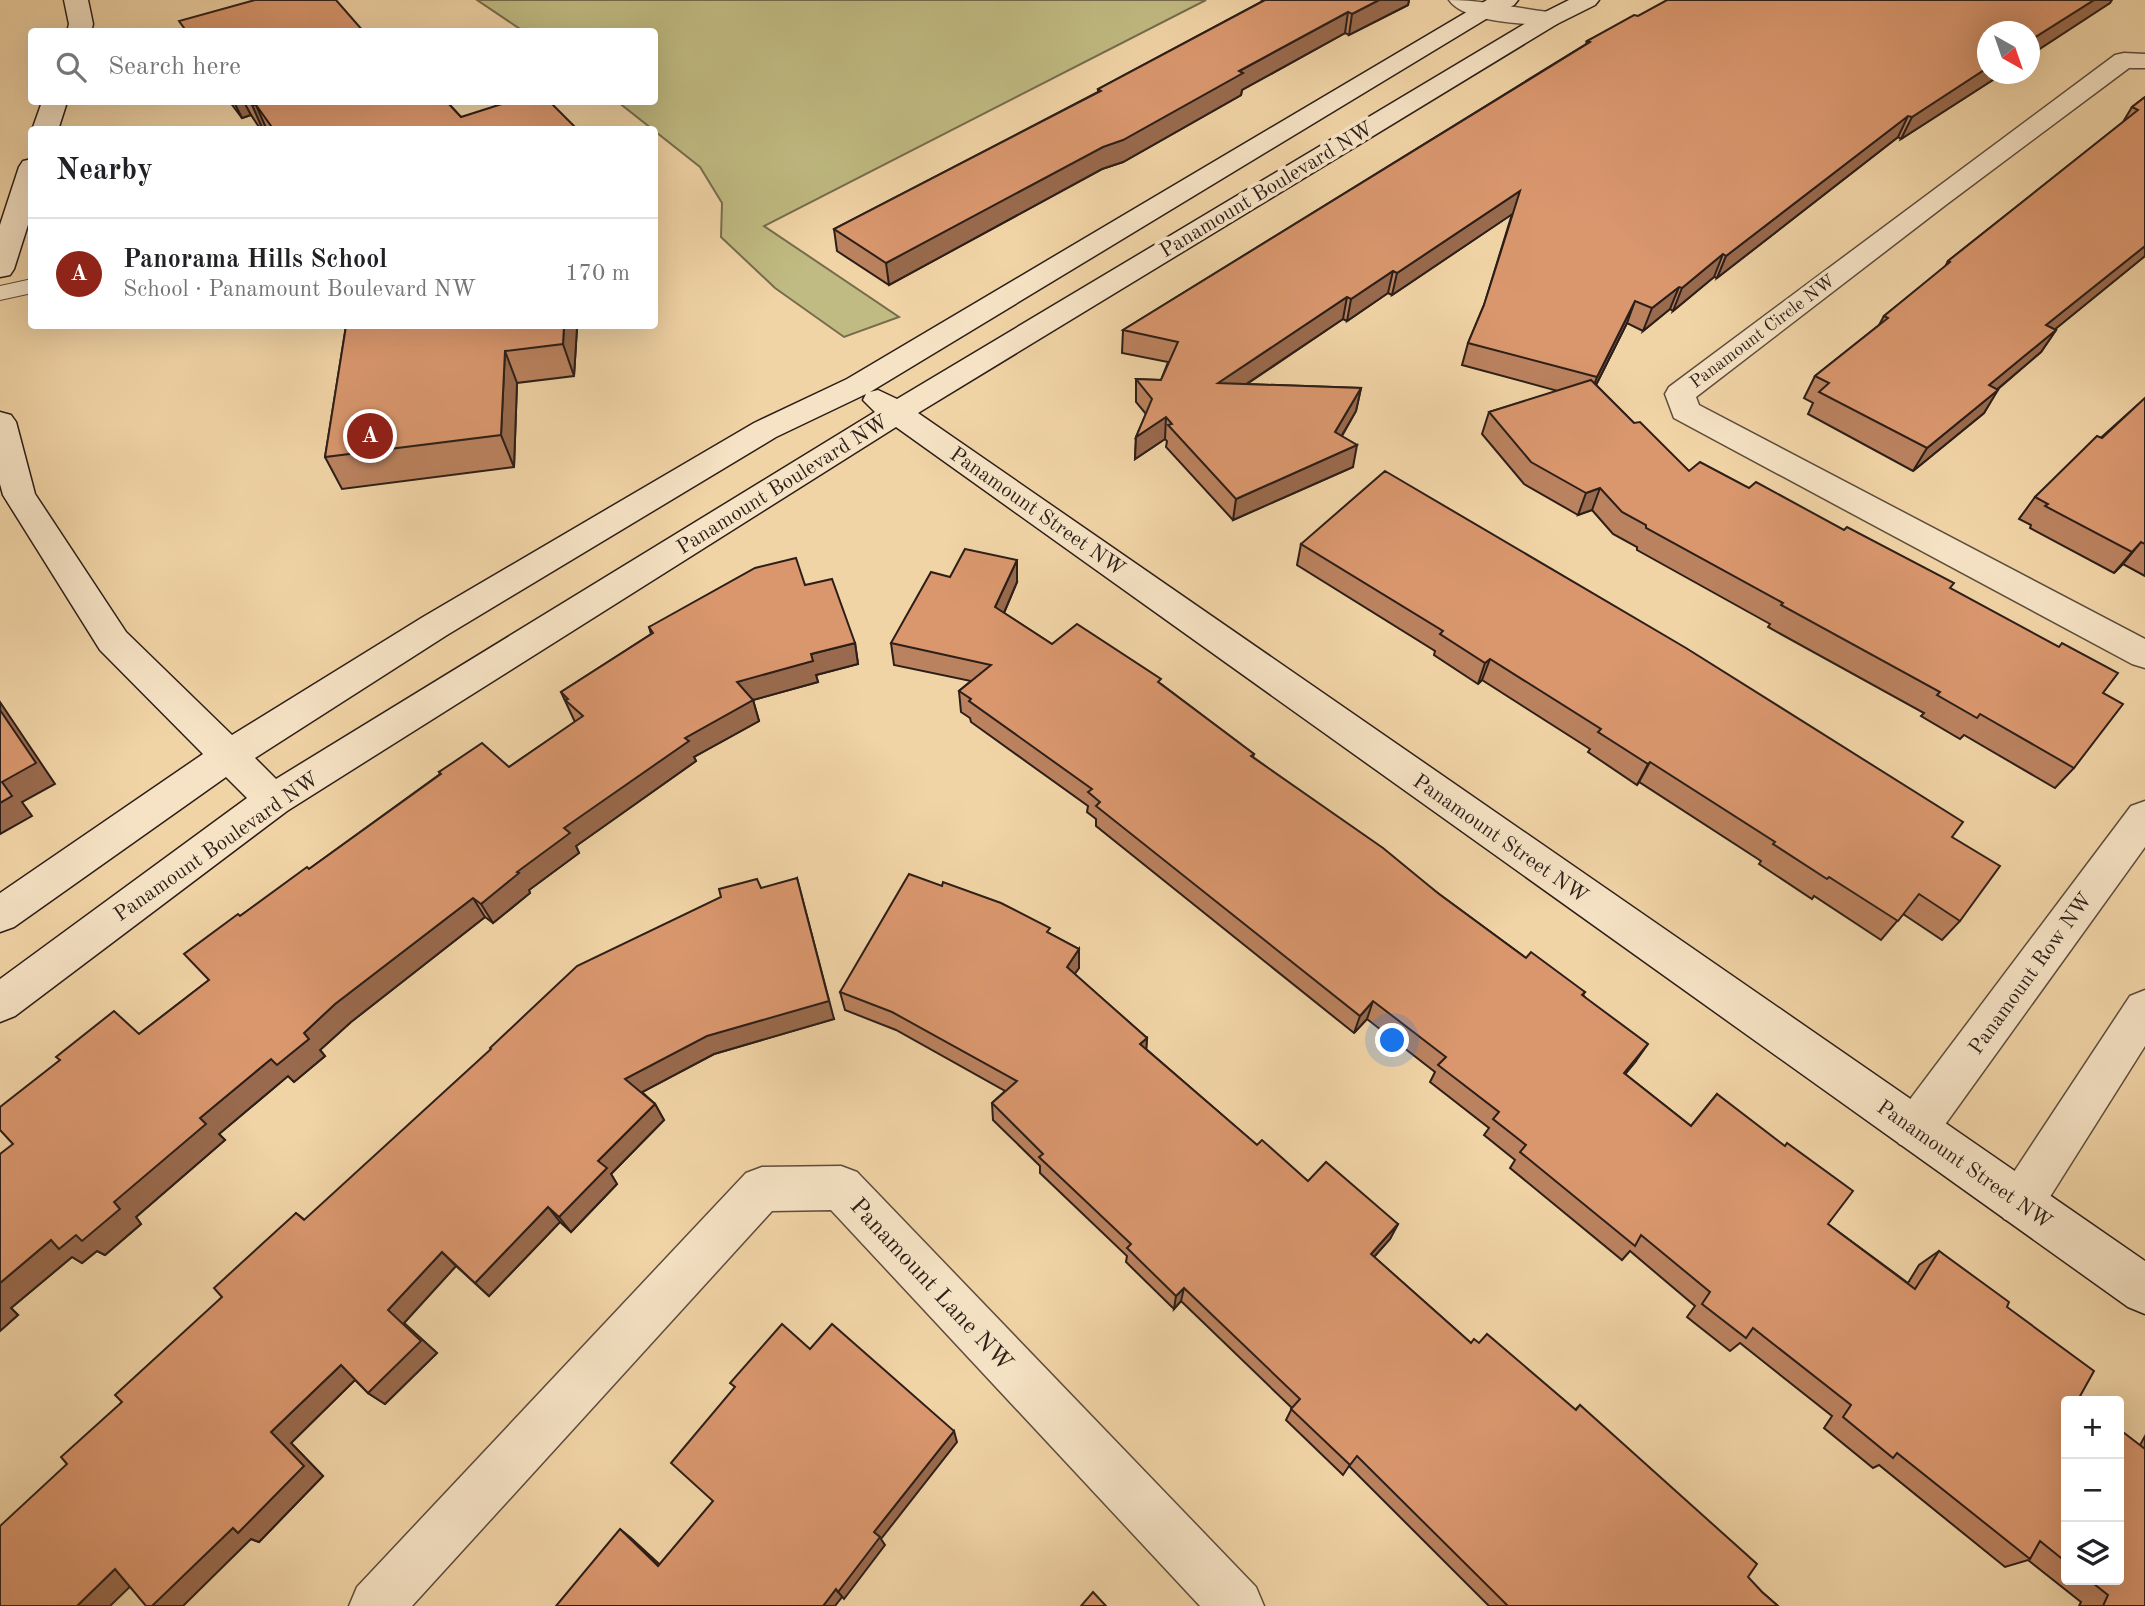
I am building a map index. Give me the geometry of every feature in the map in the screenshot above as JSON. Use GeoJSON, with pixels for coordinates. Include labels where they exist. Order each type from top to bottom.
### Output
{"type":"FeatureCollection","features":[{"type":"Feature","properties":{"kind":"street"},"geometry":{"type":"LineString","coordinates":[[76,0],[80,28]]}},
{"type":"Feature","properties":{"kind":"street","name":"Panamount Boulevard NW"},"geometry":{"type":"LineString","coordinates":[[0,1003],[273,800],[898,413],[1539,10],[1587,0]]}},
{"type":"Feature","properties":{"kind":"street"},"geometry":{"type":"LineString","coordinates":[[1483,4],[1539,10]]}},
{"type":"Feature","properties":{"kind":"street","name":"Panamount Boulevard NW"},"geometry":{"type":"LineString","coordinates":[[0,915],[227,757],[351,681],[435,625],[753,437],[858,386],[1483,4]]}},
{"type":"Feature","properties":{"kind":"street","name":"Panamount Circle NW"},"geometry":{"type":"LineString","coordinates":[[2145,61],[2124,60],[1937,198],[1680,394],[1685,411],[2145,655]]}},
{"type":"Feature","properties":{"kind":"street"},"geometry":{"type":"LineString","coordinates":[[46,126],[53,105]]}},
{"type":"Feature","properties":{"kind":"street"},"geometry":{"type":"LineString","coordinates":[[0,270],[28,180]]}},
{"type":"Feature","properties":{"kind":"street","name":"Panamount Street NW"},"geometry":{"type":"LineString","coordinates":[[858,386],[2145,1290]]}},
{"type":"Feature","properties":{"kind":"street"},"geometry":{"type":"LineString","coordinates":[[0,422],[19,495],[113,641],[273,800]]}},
{"type":"Feature","properties":{"kind":"street","name":"Panamount Row NW"},"geometry":{"type":"LineString","coordinates":[[1915,1129],[2145,817]]}},
{"type":"Feature","properties":{"kind":"street"},"geometry":{"type":"LineString","coordinates":[[2020,1203],[2145,1009]]}},
{"type":"Feature","properties":{"kind":"street","name":"Panamount Lane NW"},"geometry":{"type":"LineString","coordinates":[[376,1606],[761,1189],[841,1188],[1237,1606]]}},
{"type":"Feature","properties":{"kind":"lane"},"geometry":{"type":"LineString","coordinates":[[0,293],[28,287]]}},
{"type":"Feature","properties":{"kind":"shaded area"},"geometry":{"type":"Polygon","coordinates":[[[477,0],[1206,0],[764,226],[899,317],[844,337],[775,288],[721,237],[722,203],[700,167],[658,134],[658,126],[648,126],[622,105],[658,105],[658,28],[519,28],[477,0]]]}},
{"type":"Feature","properties":{"kind":"building"},"geometry":{"type":"Polygon","coordinates":[[[255,0],[336,0],[360,28],[184,28],[179,21],[255,0]]]}},
{"type":"Feature","properties":{"kind":"building"},"geometry":{"type":"Polygon","coordinates":[[[1265,0],[1379,0],[1352,14],[1348,12],[1239,71],[1243,73],[1123,140],[1103,147],[886,263],[834,229],[1101,91],[1098,89],[1265,0]]]}},
{"type":"Feature","properties":{"kind":"building"},"geometry":{"type":"Polygon","coordinates":[[[1667,0],[2094,0],[2040,34],[2040,21],[1977,21],[1977,75],[1912,117],[1908,116],[1726,256],[1723,254],[1682,288],[1679,287],[1652,308],[1635,301],[1597,377],[1468,343],[1484,305],[1520,191],[1397,273],[1393,271],[1351,299],[1347,297],[1218,383],[1361,388],[1335,432],[1357,445],[1236,499],[1168,425],[1172,424],[1166,417],[1136,437],[1152,399],[1136,379],[1161,380],[1178,342],[1123,330],[1590,42],[1587,41],[1634,15],[1638,16],[1667,0]]]}},
{"type":"Feature","properties":{"kind":"building"},"geometry":{"type":"Polygon","coordinates":[[[2145,97],[2145,246],[2046,325],[2056,330],[1989,385],[1998,390],[1927,448],[1819,392],[1829,383],[1815,376],[1888,318],[1884,316],[1950,262],[1948,261],[2138,110],[2132,107],[2145,97]]]}},
{"type":"Feature","properties":{"kind":"building"},"geometry":{"type":"Polygon","coordinates":[[[256,105],[450,105],[461,117],[499,105],[553,105],[574,126],[271,126],[256,105]]]}},
{"type":"Feature","properties":{"kind":"building"},"geometry":{"type":"Polygon","coordinates":[[[346,329],[564,329],[563,344],[505,351],[501,435],[325,457],[346,329]]]}},
{"type":"Feature","properties":{"kind":"building"},"geometry":{"type":"Polygon","coordinates":[[[1591,380],[1634,423],[1640,422],[1689,471],[1700,462],[1749,488],[1756,482],[1844,530],[1847,527],[1954,583],[1950,588],[2059,647],[2062,643],[2118,673],[2103,693],[2123,704],[2074,768],[1980,714],[1977,718],[1937,695],[1940,692],[1646,528],[1646,525],[1622,512],[1600,488],[1586,493],[1531,462],[1489,412],[1591,380]]]}},
{"type":"Feature","properties":{"kind":"building"},"geometry":{"type":"Polygon","coordinates":[[[2145,398],[2145,544],[2141,542],[2132,552],[2045,506],[2048,504],[2035,497],[2097,436],[2102,438],[2145,398]]]}},
{"type":"Feature","properties":{"kind":"building"},"geometry":{"type":"Polygon","coordinates":[[[1385,471],[1686,648],[1963,822],[1952,837],[2000,866],[1960,921],[1919,894],[1898,921],[1829,877],[1827,879],[1773,844],[1775,842],[1650,762],[1648,764],[1598,732],[1601,729],[1490,659],[1485,663],[1440,634],[1443,631],[1301,544],[1385,471]]]}},
{"type":"Feature","properties":{"kind":"building"},"geometry":{"type":"Polygon","coordinates":[[[965,549],[1017,560],[995,607],[1052,644],[1077,624],[1161,679],[1158,682],[1254,754],[1251,756],[1383,848],[1439,894],[1526,958],[1531,952],[1585,992],[1582,995],[1648,1044],[1624,1073],[1691,1126],[1717,1094],[1785,1146],[1787,1143],[1853,1191],[1828,1224],[1915,1289],[1939,1251],[2009,1302],[2007,1307],[2094,1371],[2080,1396],[2061,1396],[2061,1558],[2040,1541],[2030,1559],[1897,1453],[1893,1458],[1843,1417],[1851,1405],[1753,1328],[1746,1338],[1702,1304],[1710,1292],[1641,1235],[1635,1246],[1520,1152],[1526,1145],[1493,1119],[1499,1112],[1438,1065],[1446,1057],[1373,1001],[1360,1016],[1096,806],[1100,802],[1088,792],[1092,789],[969,701],[971,699],[959,691],[991,665],[891,643],[931,572],[950,577],[965,549]]]}},
{"type":"Feature","properties":{"kind":"building"},"geometry":{"type":"Polygon","coordinates":[[[796,558],[805,585],[832,579],[855,643],[811,654],[813,661],[737,682],[753,700],[685,738],[689,741],[564,828],[570,833],[517,872],[519,873],[481,904],[473,898],[335,1004],[304,1033],[309,1039],[277,1065],[271,1059],[200,1118],[206,1124],[114,1202],[120,1209],[82,1241],[76,1235],[59,1249],[51,1240],[0,1283],[0,1154],[13,1144],[0,1130],[0,1107],[60,1060],[56,1057],[114,1011],[139,1034],[209,980],[184,954],[307,867],[309,869],[482,743],[509,767],[583,716],[565,700],[568,699],[561,692],[653,633],[649,627],[755,568],[796,558]]]}},
{"type":"Feature","properties":{"kind":"building"},"geometry":{"type":"Polygon","coordinates":[[[0,710],[36,763],[2,782],[12,796],[0,803],[0,710]]]}},
{"type":"Feature","properties":{"kind":"building"},"geometry":{"type":"Polygon","coordinates":[[[909,874],[942,886],[943,882],[1001,903],[1050,928],[1047,932],[1079,949],[1067,967],[1147,1038],[1140,1044],[1257,1145],[1262,1140],[1308,1181],[1326,1162],[1398,1224],[1371,1254],[1471,1343],[1474,1339],[1479,1343],[1487,1334],[1576,1410],[1580,1405],[1757,1564],[1748,1577],[1778,1606],[1508,1606],[1357,1456],[1350,1465],[1291,1409],[1300,1399],[1184,1288],[1176,1296],[1127,1248],[1131,1244],[1039,1157],[1043,1154],[992,1103],[1017,1081],[892,1012],[840,992],[909,874]]]}},
{"type":"Feature","properties":{"kind":"building"},"geometry":{"type":"Polygon","coordinates":[[[797,878],[829,1001],[707,1036],[625,1079],[655,1104],[598,1161],[607,1168],[559,1217],[548,1207],[475,1283],[442,1252],[388,1310],[421,1341],[368,1393],[341,1365],[271,1432],[304,1466],[238,1533],[233,1528],[152,1606],[146,1606],[115,1569],[77,1606],[0,1606],[0,1526],[67,1464],[61,1457],[122,1402],[115,1395],[222,1297],[214,1288],[296,1213],[304,1220],[491,1049],[577,966],[721,897],[719,889],[757,879],[761,888],[797,878]]]}},
{"type":"Feature","properties":{"kind":"building"},"geometry":{"type":"Polygon","coordinates":[[[782,1324],[810,1349],[832,1324],[954,1431],[874,1532],[880,1537],[838,1592],[836,1589],[823,1606],[556,1606],[620,1529],[658,1566],[713,1501],[671,1463],[735,1387],[730,1383],[782,1324]]]}},
{"type":"Feature","properties":{"kind":"building"},"geometry":{"type":"Polygon","coordinates":[[[2124,1433],[2145,1449],[2145,1606],[2103,1606],[2108,1595],[2095,1585],[2124,1585],[2124,1433]]]}},
{"type":"Feature","properties":{"kind":"building"},"geometry":{"type":"Polygon","coordinates":[[[1093,1592],[1106,1606],[1081,1606],[1093,1592]]]}},
{"type":"Feature","properties":{"kind":"place","name":"Panorama Hills School"},"geometry":{"type":"Point","coordinates":[370,436]}}]}
